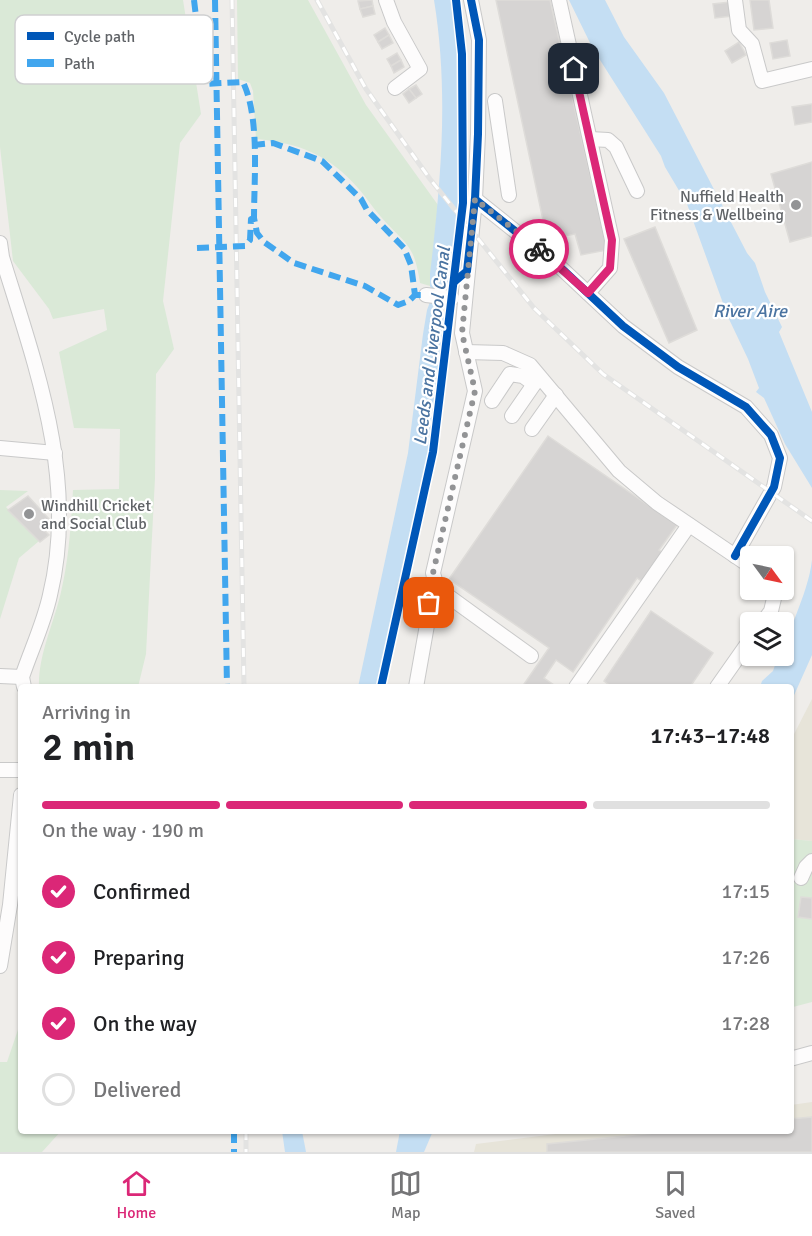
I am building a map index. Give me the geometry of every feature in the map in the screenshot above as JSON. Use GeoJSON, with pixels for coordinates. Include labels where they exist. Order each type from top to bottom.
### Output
{"type":"FeatureCollection","features":[{"type":"Feature","properties":{"kind":"street"},"geometry":{"type":"LineString","coordinates":[[386,0],[394,22],[420,69],[396,88]]}},
{"type":"Feature","properties":{"kind":"street"},"geometry":{"type":"LineString","coordinates":[[471,0],[479,40],[478,134],[475,199],[462,333],[475,391],[433,573],[437,588],[531,656]]}},
{"type":"Feature","properties":{"kind":"street"},"geometry":{"type":"LineString","coordinates":[[560,0],[612,240],[610,268],[588,293]]}},
{"type":"Feature","properties":{"kind":"street"},"geometry":{"type":"LineString","coordinates":[[735,0],[739,30],[752,44],[762,81],[812,69]]}},
{"type":"Feature","properties":{"kind":"street"},"geometry":{"type":"LineString","coordinates":[[495,101],[509,195]]}},
{"type":"Feature","properties":{"kind":"street"},"geometry":{"type":"LineString","coordinates":[[478,134],[498,133]]}},
{"type":"Feature","properties":{"kind":"street"},"geometry":{"type":"LineString","coordinates":[[590,139],[608,140],[616,147],[637,191]]}},
{"type":"Feature","properties":{"kind":"street"},"geometry":{"type":"LineString","coordinates":[[475,199],[536,247],[623,326],[678,367],[746,407],[771,435],[780,458],[774,487],[735,556]]}},
{"type":"Feature","properties":{"kind":"street"},"geometry":{"type":"LineString","coordinates":[[0,676],[23,682],[50,596],[59,530],[60,500],[55,453],[42,388],[1,252]]}},
{"type":"Feature","properties":{"kind":"street"},"geometry":{"type":"LineString","coordinates":[[426,295],[452,298]]}},
{"type":"Feature","properties":{"kind":"street"},"geometry":{"type":"LineString","coordinates":[[466,352],[493,352],[512,356],[530,365],[537,379],[556,394],[619,471],[689,525],[740,559]]}},
{"type":"Feature","properties":{"kind":"street"},"geometry":{"type":"LineString","coordinates":[[492,401],[510,375],[537,379]]}},
{"type":"Feature","properties":{"kind":"street"},"geometry":{"type":"LineString","coordinates":[[512,416],[537,379]]}},
{"type":"Feature","properties":{"kind":"street"},"geometry":{"type":"LineString","coordinates":[[532,429],[556,394]]}},
{"type":"Feature","properties":{"kind":"street"},"geometry":{"type":"LineString","coordinates":[[0,448],[55,453]]}},
{"type":"Feature","properties":{"kind":"street"},"geometry":{"type":"LineString","coordinates":[[578,684],[689,525]]}},
{"type":"Feature","properties":{"kind":"street"},"geometry":{"type":"LineString","coordinates":[[417,684],[435,580]]}},
{"type":"Feature","properties":{"kind":"street"},"geometry":{"type":"LineString","coordinates":[[719,684],[740,654]]}},
{"type":"Feature","properties":{"kind":"street"},"geometry":{"type":"LineString","coordinates":[[0,770],[18,770]]}},
{"type":"Feature","properties":{"kind":"street"},"geometry":{"type":"LineString","coordinates":[[0,966],[10,905],[18,825]]}},
{"type":"Feature","properties":{"kind":"street"},"geometry":{"type":"LineString","coordinates":[[801,878],[812,861]]}},
{"type":"Feature","properties":{"kind":"street"},"geometry":{"type":"LineString","coordinates":[[794,1058],[812,1053]]}},
{"type":"Feature","properties":{"kind":"shaded area"},"geometry":{"type":"Polygon","coordinates":[[[812,699],[812,841],[794,839],[794,734],[812,699]]]}},
{"type":"Feature","properties":{"kind":"shaded area"},"geometry":{"type":"Polygon","coordinates":[[[812,1102],[812,1152],[474,1152],[476,1144],[555,1134],[794,1134],[794,1105],[812,1102]]]}},
{"type":"Feature","properties":{"kind":"green space"},"geometry":{"type":"Polygon","coordinates":[[[0,0],[183,0],[185,15],[15,15],[15,84],[196,84],[201,114],[180,143],[163,301],[174,349],[156,374],[155,478],[146,654],[139,684],[39,684],[41,663],[66,566],[73,490],[119,489],[120,429],[74,428],[59,352],[107,330],[104,309],[53,319],[49,309],[13,261],[0,147],[0,0]]]}},
{"type":"Feature","properties":{"kind":"green space"},"geometry":{"type":"Polygon","coordinates":[[[237,0],[308,0],[366,105],[438,205],[430,286],[420,283],[415,260],[408,246],[358,188],[336,167],[325,159],[300,148],[256,139],[253,91],[250,83],[238,79],[237,0]]]}},
{"type":"Feature","properties":{"kind":"green space"},"geometry":{"type":"Polygon","coordinates":[[[0,490],[28,491],[6,507],[39,541],[19,558],[0,619],[0,490]]]}},
{"type":"Feature","properties":{"kind":"green space"},"geometry":{"type":"Polygon","coordinates":[[[794,839],[812,841],[812,1002],[794,1007],[794,839]]]}},
{"type":"Feature","properties":{"kind":"green space"},"geometry":{"type":"Polygon","coordinates":[[[18,1030],[18,1134],[58,1134],[42,1152],[0,1152],[0,1062],[7,1062],[18,1030]]]}},
{"type":"Feature","properties":{"kind":"water","name":"Leeds and Liverpool Canal"},"geometry":{"type":"Polygon","coordinates":[[[434,0],[455,0],[463,103],[463,174],[457,243],[451,277],[442,298],[445,330],[442,362],[431,447],[419,507],[379,684],[359,684],[408,453],[423,334],[427,310],[433,294],[430,274],[442,137],[439,34],[434,0]]]}},
{"type":"Feature","properties":{"kind":"water","name":"River Aire"},"geometry":{"type":"Polygon","coordinates":[[[569,0],[605,0],[624,37],[664,93],[747,253],[755,263],[765,292],[782,327],[779,332],[812,412],[812,488],[785,444],[764,398],[756,392],[759,388],[728,317],[687,204],[661,156],[593,49],[569,0]]]}},
{"type":"Feature","properties":{"kind":"water"},"geometry":{"type":"Polygon","coordinates":[[[812,560],[812,655],[794,695],[794,684],[761,684],[775,666],[794,666],[794,620],[806,588],[812,560]]]}},
{"type":"Feature","properties":{"kind":"water"},"geometry":{"type":"Polygon","coordinates":[[[282,1134],[303,1134],[306,1152],[285,1152],[282,1134]]]}},
{"type":"Feature","properties":{"kind":"water"},"geometry":{"type":"Polygon","coordinates":[[[399,1134],[432,1134],[424,1152],[396,1152],[399,1134]]]}},
{"type":"Feature","properties":{"kind":"building"},"geometry":{"type":"Polygon","coordinates":[[[372,0],[373,6],[360,9],[358,1],[372,0]]]}},
{"type":"Feature","properties":{"kind":"building"},"geometry":{"type":"Polygon","coordinates":[[[496,0],[550,0],[607,250],[581,255],[575,234],[547,239],[496,0]]]}},
{"type":"Feature","properties":{"kind":"building"},"geometry":{"type":"Polygon","coordinates":[[[750,0],[769,0],[773,28],[754,30],[750,0]]]}},
{"type":"Feature","properties":{"kind":"building"},"geometry":{"type":"Polygon","coordinates":[[[730,2],[732,16],[715,18],[713,4],[730,2]]]}},
{"type":"Feature","properties":{"kind":"building"},"geometry":{"type":"Polygon","coordinates":[[[373,6],[375,14],[363,17],[360,9],[373,6]]]}},
{"type":"Feature","properties":{"kind":"building"},"geometry":{"type":"Polygon","coordinates":[[[385,28],[389,35],[378,42],[374,35],[385,28]]]}},
{"type":"Feature","properties":{"kind":"building"},"geometry":{"type":"Polygon","coordinates":[[[389,35],[393,43],[382,49],[378,42],[389,35]]]}},
{"type":"Feature","properties":{"kind":"building"},"geometry":{"type":"Polygon","coordinates":[[[787,40],[790,56],[773,59],[770,43],[787,40]]]}},
{"type":"Feature","properties":{"kind":"building"},"geometry":{"type":"Polygon","coordinates":[[[739,42],[746,55],[732,63],[725,51],[739,42]]]}},
{"type":"Feature","properties":{"kind":"building"},"geometry":{"type":"Polygon","coordinates":[[[397,53],[401,60],[391,66],[387,59],[397,53]]]}},
{"type":"Feature","properties":{"kind":"building"},"geometry":{"type":"Polygon","coordinates":[[[401,60],[404,67],[394,73],[391,66],[401,60]]]}},
{"type":"Feature","properties":{"kind":"building"},"geometry":{"type":"Polygon","coordinates":[[[416,85],[422,94],[416,98],[409,89],[416,85]]]}},
{"type":"Feature","properties":{"kind":"building"},"geometry":{"type":"Polygon","coordinates":[[[409,89],[416,98],[409,103],[403,94],[409,89]]]}},
{"type":"Feature","properties":{"kind":"building"},"geometry":{"type":"Polygon","coordinates":[[[812,104],[812,122],[795,125],[792,107],[812,104]]]}},
{"type":"Feature","properties":{"kind":"building","name":"Nuffield Health Fitness & Wellbeing"},"geometry":{"type":"Polygon","coordinates":[[[812,162],[812,236],[790,242],[771,174],[812,162]]]}},
{"type":"Feature","properties":{"kind":"building"},"geometry":{"type":"Polygon","coordinates":[[[655,227],[697,330],[669,343],[624,239],[655,227]]]}},
{"type":"Feature","properties":{"kind":"building"},"geometry":{"type":"Polygon","coordinates":[[[548,436],[677,525],[659,550],[669,557],[649,586],[637,578],[573,672],[556,660],[544,678],[553,684],[524,684],[549,648],[449,579],[548,436]]]}},
{"type":"Feature","properties":{"kind":"building","name":"Windhill Cricket and Social Club"},"geometry":{"type":"Polygon","coordinates":[[[28,496],[49,519],[41,527],[49,535],[40,542],[8,510],[28,496]]]}},
{"type":"Feature","properties":{"kind":"building"},"geometry":{"type":"Polygon","coordinates":[[[651,611],[713,653],[692,684],[608,684],[604,681],[651,611]]]}},
{"type":"Feature","properties":{"kind":"building"},"geometry":{"type":"Polygon","coordinates":[[[801,897],[812,898],[812,919],[798,917],[801,897]]]}},
{"type":"Feature","properties":{"kind":"building"},"geometry":{"type":"Polygon","coordinates":[[[812,1117],[812,1152],[547,1152],[547,1144],[645,1134],[794,1134],[794,1119],[812,1117]]]}},
{"type":"Feature","properties":{"kind":"railway"},"geometry":{"type":"LineString","coordinates":[[232,0],[244,684]]}},
{"type":"Feature","properties":{"kind":"railway"},"geometry":{"type":"LineString","coordinates":[[317,0],[366,89],[430,179],[534,308],[603,374],[812,521]]}},
{"type":"Feature","properties":{"kind":"railway"},"geometry":{"type":"LineString","coordinates":[[246,1134],[246,1152]]}},
{"type":"Feature","properties":{"kind":"marked path"},"geometry":{"type":"LineString","coordinates":[[194,0],[196,15]]}},
{"type":"Feature","properties":{"kind":"marked path"},"geometry":{"type":"LineString","coordinates":[[215,0],[227,684]]}},
{"type":"Feature","properties":{"kind":"marked path"},"geometry":{"type":"LineString","coordinates":[[213,84],[243,82],[248,97],[252,113],[255,149],[254,218]]}},
{"type":"Feature","properties":{"kind":"marked path"},"geometry":{"type":"LineString","coordinates":[[253,145],[273,143],[322,161],[361,199],[367,210],[404,248],[411,265],[415,295]]}},
{"type":"Feature","properties":{"kind":"marked path"},"geometry":{"type":"LineString","coordinates":[[197,248],[245,246],[250,240],[251,219],[254,218],[257,233],[264,242],[294,263],[365,286],[398,305],[409,301],[415,295],[426,295]]}},
{"type":"Feature","properties":{"kind":"marked path"},"geometry":{"type":"LineString","coordinates":[[234,1134],[234,1152]]}},
{"type":"Feature","properties":{"kind":"cycle path"},"geometry":{"type":"LineString","coordinates":[[382,684],[433,452],[463,203],[462,54],[456,0]]}},
{"type":"Feature","properties":{"kind":"cycle path"},"geometry":{"type":"LineString","coordinates":[[454,282],[467,271],[475,199],[479,40],[471,0]]}},
{"type":"Feature","properties":{"kind":"cycle path"},"geometry":{"type":"LineString","coordinates":[[475,199],[560,267],[623,326],[678,367],[746,407],[771,435],[780,458],[774,487],[735,556]]}},
{"type":"Feature","properties":{"kind":"way so far"},"geometry":{"type":"LineString","coordinates":[[429,603],[435,580],[433,573],[475,391],[462,333],[475,199],[539,249]]}},
{"type":"Feature","properties":{"kind":"place","name":"Nuffield Health Fitness & Wellbeing"},"geometry":{"type":"Point","coordinates":[796,205]}},
{"type":"Feature","properties":{"kind":"place","name":"Windhill Cricket and Social Club"},"geometry":{"type":"Point","coordinates":[29,514]}},
{"type":"Feature","properties":{"kind":"route"},"geometry":{"type":"LineString","coordinates":[[539,249],[588,293],[610,268],[612,240],[574,69]]}}]}
